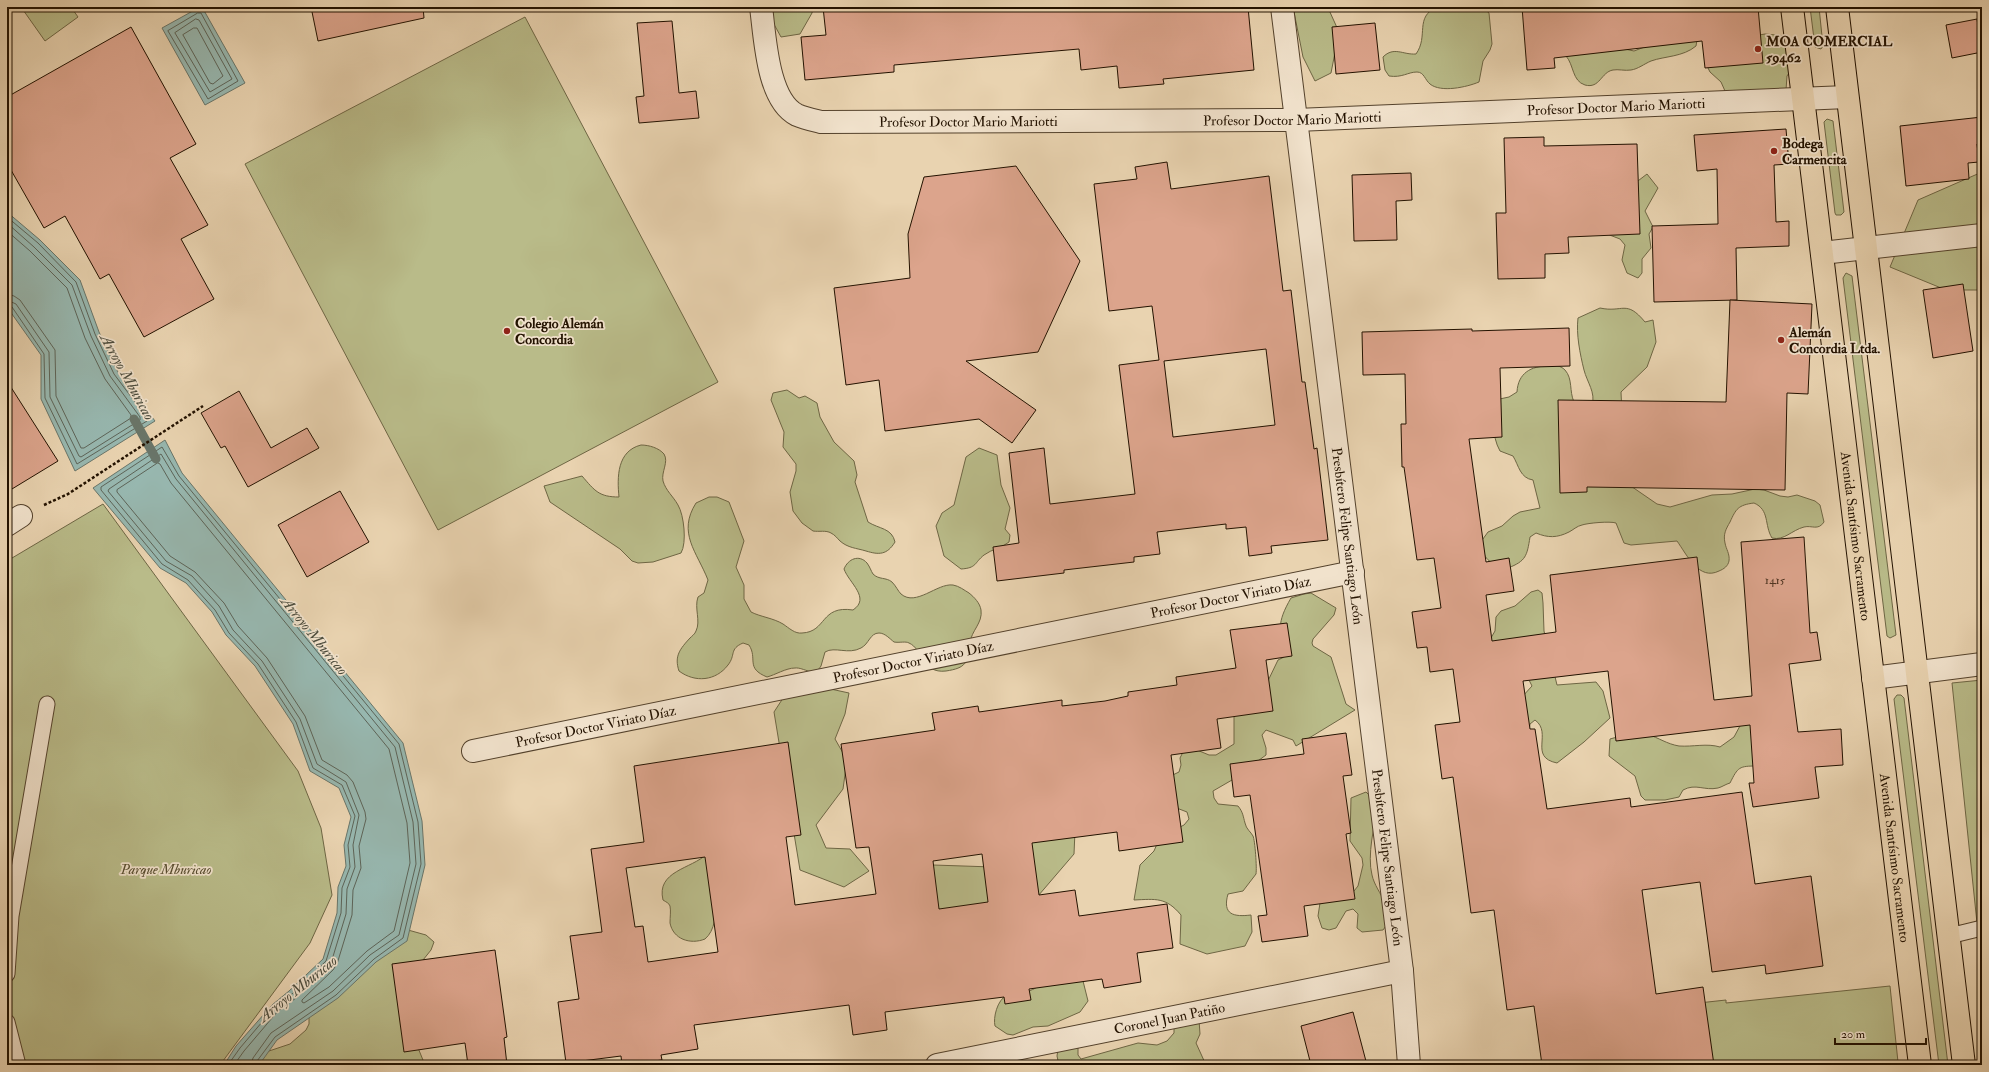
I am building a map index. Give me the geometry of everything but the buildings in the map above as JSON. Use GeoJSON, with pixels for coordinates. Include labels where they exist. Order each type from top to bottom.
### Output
{"type":"FeatureCollection","features":[{"type":"Feature","properties":{"kind":"main road","name":"Avenida Santísimo Sacramento"},"geometry":{"type":"LineString","coordinates":[[1792,7],[1920,1065]]}},
{"type":"Feature","properties":{"kind":"main road"},"geometry":{"type":"LineString","coordinates":[[1837,7],[1964,1065]]}},
{"type":"Feature","properties":{"kind":"street","name":"Profesor Doctor Mario Mariotti"},"geometry":{"type":"LineString","coordinates":[[761,7],[768,64],[784,105],[796,115],[821,122],[1296,120],[1847,97]]}},
{"type":"Feature","properties":{"kind":"street","name":"Presbítero Felipe Santiago León"},"geometry":{"type":"LineString","coordinates":[[1282,7],[1402,971],[1409,1065]]}},
{"type":"Feature","properties":{"kind":"street"},"geometry":{"type":"LineString","coordinates":[[1822,253],[1982,235]]}},
{"type":"Feature","properties":{"kind":"street","name":"Profesor Doctor Viriato Díaz"},"geometry":{"type":"LineString","coordinates":[[473,751],[1353,572]]}},
{"type":"Feature","properties":{"kind":"street"},"geometry":{"type":"LineString","coordinates":[[1873,678],[1982,664]]}},
{"type":"Feature","properties":{"kind":"street","name":"Coronel Juan Patiño"},"geometry":{"type":"LineString","coordinates":[[937,1065],[1402,971]]}},
{"type":"Feature","properties":{"kind":"lane"},"geometry":{"type":"LineString","coordinates":[[7,974],[11,916],[47,704]]}},
{"type":"Feature","properties":{"kind":"lane"},"geometry":{"type":"LineString","coordinates":[[1949,936],[1982,928]]}},
{"type":"Feature","properties":{"kind":"lane"},"geometry":{"type":"LineString","coordinates":[[7,1022],[18,1065]]}},
{"type":"Feature","properties":{"kind":"path"},"geometry":{"type":"LineString","coordinates":[[68,494],[203,406]]}},
{"type":"Feature","properties":{"kind":"green space"},"geometry":{"type":"Polygon","coordinates":[[[21,7],[71,7],[78,17],[45,41],[21,7]]]}},
{"type":"Feature","properties":{"kind":"green space"},"geometry":{"type":"Polygon","coordinates":[[[768,7],[813,7],[812,13],[800,34],[781,37],[770,17],[768,7]]]}},
{"type":"Feature","properties":{"kind":"green space"},"geometry":{"type":"Polygon","coordinates":[[[1293,7],[1331,7],[1329,10],[1339,32],[1331,73],[1315,81],[1303,57],[1293,7]]]}},
{"type":"Feature","properties":{"kind":"green space"},"geometry":{"type":"Polygon","coordinates":[[[1437,7],[1482,7],[1489,13],[1492,44],[1483,61],[1479,82],[1468,86],[1447,89],[1435,87],[1430,84],[1419,72],[1401,76],[1389,76],[1385,70],[1383,57],[1387,54],[1395,51],[1416,54],[1422,40],[1426,16],[1430,11],[1437,7]]]}},
{"type":"Feature","properties":{"kind":"green space"},"geometry":{"type":"Polygon","coordinates":[[[1810,7],[1819,7],[1823,46],[1821,49],[1815,47],[1810,7]]]}},
{"type":"Feature","properties":{"kind":"green space"},"geometry":{"type":"Polygon","coordinates":[[[525,17],[718,382],[438,530],[245,164],[525,17]]]}},
{"type":"Feature","properties":{"kind":"green space"},"geometry":{"type":"Polygon","coordinates":[[[1765,34],[1787,36],[1795,64],[1787,76],[1786,90],[1760,111],[1754,112],[1729,100],[1721,82],[1710,72],[1707,66],[1759,35],[1765,34]]]}},
{"type":"Feature","properties":{"kind":"green space"},"geometry":{"type":"Polygon","coordinates":[[[1697,40],[1696,46],[1691,50],[1674,56],[1656,59],[1639,68],[1609,71],[1597,83],[1590,86],[1581,83],[1578,80],[1566,56],[1620,48],[1634,51],[1647,46],[1697,40]]]}},
{"type":"Feature","properties":{"kind":"green space"},"geometry":{"type":"Polygon","coordinates":[[[1827,119],[1833,121],[1844,212],[1841,215],[1836,215],[1835,213],[1824,122],[1827,119]]]}},
{"type":"Feature","properties":{"kind":"green space"},"geometry":{"type":"Polygon","coordinates":[[[1982,172],[1982,290],[1946,290],[1890,267],[1918,200],[1982,172]]]}},
{"type":"Feature","properties":{"kind":"green space"},"geometry":{"type":"Polygon","coordinates":[[[1647,174],[1658,188],[1645,211],[1653,227],[1649,234],[1651,248],[1642,259],[1642,273],[1638,278],[1627,273],[1622,260],[1625,245],[1620,239],[1607,234],[1630,187],[1647,174]]]}},
{"type":"Feature","properties":{"kind":"green space"},"geometry":{"type":"Polygon","coordinates":[[[1846,273],[1852,276],[1896,635],[1890,638],[1887,636],[1843,278],[1846,273]]]}},
{"type":"Feature","properties":{"kind":"green space"},"geometry":{"type":"Polygon","coordinates":[[[1600,308],[1624,308],[1639,315],[1645,322],[1653,320],[1656,342],[1647,367],[1621,392],[1625,482],[1657,504],[1670,507],[1712,495],[1732,494],[1755,489],[1764,490],[1780,496],[1788,497],[1797,495],[1815,501],[1820,505],[1824,522],[1822,525],[1817,527],[1800,528],[1784,537],[1776,539],[1772,538],[1765,514],[1759,506],[1754,503],[1741,506],[1734,514],[1726,529],[1724,540],[1729,556],[1727,566],[1712,573],[1700,570],[1694,565],[1677,541],[1631,545],[1624,543],[1616,523],[1609,522],[1578,526],[1565,534],[1556,536],[1545,536],[1536,533],[1530,537],[1525,557],[1519,563],[1508,568],[1489,561],[1484,554],[1480,543],[1488,532],[1502,526],[1520,512],[1540,508],[1533,480],[1525,477],[1520,471],[1513,456],[1500,451],[1497,445],[1494,433],[1495,400],[1509,397],[1517,392],[1518,385],[1523,375],[1531,369],[1542,366],[1559,366],[1565,370],[1569,377],[1574,402],[1592,405],[1593,396],[1584,370],[1580,351],[1578,318],[1600,308]]]}},
{"type":"Feature","properties":{"kind":"green space"},"geometry":{"type":"Polygon","coordinates":[[[787,390],[799,398],[805,396],[817,403],[820,417],[834,442],[854,461],[857,475],[855,482],[868,522],[888,531],[895,542],[886,552],[875,553],[852,548],[829,532],[813,531],[802,523],[793,511],[790,492],[796,471],[796,464],[783,447],[784,432],[771,400],[773,393],[787,390]]]}},
{"type":"Feature","properties":{"kind":"green space"},"geometry":{"type":"Polygon","coordinates":[[[641,445],[654,447],[664,454],[666,460],[663,481],[682,515],[684,543],[681,553],[653,562],[638,563],[632,561],[620,549],[550,502],[544,486],[582,476],[590,486],[598,492],[607,496],[619,497],[618,481],[620,466],[627,453],[633,448],[641,445]]]}},
{"type":"Feature","properties":{"kind":"green space"},"geometry":{"type":"Polygon","coordinates":[[[979,448],[997,455],[1001,485],[1010,508],[1005,529],[1010,535],[1009,542],[984,555],[975,565],[970,568],[961,569],[944,556],[936,526],[942,513],[954,505],[966,457],[979,448]]]}},
{"type":"Feature","properties":{"kind":"green space"},"geometry":{"type":"Polygon","coordinates":[[[709,497],[717,497],[729,502],[744,541],[736,567],[744,585],[744,599],[751,612],[779,622],[797,633],[810,632],[835,611],[853,610],[858,605],[860,600],[859,595],[844,569],[851,560],[857,558],[864,560],[867,563],[873,574],[892,582],[901,594],[907,597],[913,598],[920,596],[947,585],[957,586],[973,596],[979,605],[981,615],[979,623],[972,635],[967,660],[962,666],[953,670],[938,671],[927,665],[914,646],[906,642],[894,642],[881,633],[876,633],[864,646],[856,650],[829,650],[825,652],[821,666],[812,672],[792,668],[767,677],[760,674],[756,670],[749,645],[743,643],[734,650],[728,665],[718,674],[711,677],[698,679],[685,675],[679,671],[677,661],[683,646],[696,631],[698,623],[697,601],[698,597],[704,593],[708,580],[694,551],[688,524],[696,503],[709,497]]]}},
{"type":"Feature","properties":{"kind":"green space","name":"Parque Mburicao"},"geometry":{"type":"Polygon","coordinates":[[[103,504],[298,771],[321,828],[332,895],[310,943],[220,1065],[7,1065],[7,561],[103,504]]]}},
{"type":"Feature","properties":{"kind":"green space"},"geometry":{"type":"Polygon","coordinates":[[[1538,590],[1542,593],[1544,631],[1557,685],[1596,682],[1603,691],[1610,718],[1584,742],[1557,763],[1548,760],[1544,756],[1542,750],[1542,731],[1540,725],[1535,720],[1530,724],[1529,732],[1522,697],[1532,686],[1529,680],[1481,655],[1495,631],[1496,617],[1501,611],[1515,606],[1531,592],[1538,590]]]}},
{"type":"Feature","properties":{"kind":"green space"},"geometry":{"type":"Polygon","coordinates":[[[1311,593],[1336,608],[1334,615],[1313,639],[1312,643],[1313,646],[1331,657],[1346,704],[1355,710],[1296,746],[1293,740],[1266,730],[1262,735],[1266,748],[1266,755],[1232,780],[1213,791],[1214,798],[1218,804],[1238,806],[1241,810],[1246,827],[1254,839],[1256,874],[1243,891],[1228,894],[1227,906],[1231,913],[1239,916],[1251,915],[1252,932],[1245,946],[1207,954],[1180,944],[1181,915],[1176,909],[1160,900],[1134,900],[1140,865],[1154,851],[1160,837],[1184,825],[1189,819],[1187,812],[1174,807],[1160,781],[1179,772],[1181,765],[1180,758],[1183,752],[1197,750],[1209,755],[1216,755],[1234,744],[1234,716],[1266,685],[1278,660],[1284,657],[1280,627],[1286,607],[1291,598],[1311,593]]]}},
{"type":"Feature","properties":{"kind":"green space"},"geometry":{"type":"Polygon","coordinates":[[[1982,680],[1982,971],[1952,683],[1982,680]]]}},
{"type":"Feature","properties":{"kind":"green space"},"geometry":{"type":"Polygon","coordinates":[[[826,688],[849,693],[845,714],[835,739],[847,760],[843,789],[816,825],[826,848],[850,849],[869,871],[844,887],[800,870],[774,712],[787,692],[826,688]]]}},
{"type":"Feature","properties":{"kind":"green space"},"geometry":{"type":"Polygon","coordinates":[[[1897,695],[1901,695],[1904,698],[1948,1065],[1939,1065],[1894,699],[1897,695]]]}},
{"type":"Feature","properties":{"kind":"green space"},"geometry":{"type":"Polygon","coordinates":[[[1754,719],[1757,766],[1746,766],[1740,768],[1730,783],[1718,788],[1708,789],[1692,787],[1683,790],[1679,797],[1665,800],[1645,800],[1641,796],[1635,776],[1609,756],[1610,739],[1633,733],[1647,734],[1679,746],[1710,745],[1720,747],[1734,737],[1741,724],[1754,719]]]}},
{"type":"Feature","properties":{"kind":"green space"},"geometry":{"type":"Polygon","coordinates":[[[1366,792],[1379,805],[1375,821],[1370,859],[1374,882],[1388,909],[1389,916],[1387,923],[1383,930],[1362,932],[1357,928],[1358,914],[1353,909],[1346,911],[1336,928],[1329,930],[1322,928],[1318,916],[1320,903],[1354,891],[1358,886],[1363,865],[1362,858],[1350,841],[1351,798],[1366,792]]]}},
{"type":"Feature","properties":{"kind":"green space"},"geometry":{"type":"Polygon","coordinates":[[[1043,829],[1075,831],[1074,854],[1038,896],[950,921],[926,894],[933,865],[993,867],[1043,829]]]}},
{"type":"Feature","properties":{"kind":"green space"},"geometry":{"type":"Polygon","coordinates":[[[707,854],[715,898],[714,922],[711,931],[705,939],[699,941],[688,941],[678,937],[672,929],[670,923],[670,906],[663,900],[662,890],[665,883],[676,872],[707,854]]]}},
{"type":"Feature","properties":{"kind":"green space"},"geometry":{"type":"Polygon","coordinates":[[[408,930],[426,935],[434,942],[431,950],[419,965],[414,1038],[425,1065],[397,1065],[388,1061],[372,1065],[255,1065],[269,1051],[290,1044],[306,1030],[309,1024],[309,1017],[408,930]]]}},
{"type":"Feature","properties":{"kind":"green space"},"geometry":{"type":"Polygon","coordinates":[[[1047,980],[1083,981],[1088,1001],[1080,1012],[1048,1026],[1033,1027],[1013,1035],[1007,1034],[995,1026],[996,1009],[1004,997],[1009,994],[1020,994],[1029,991],[1047,980]]]}},
{"type":"Feature","properties":{"kind":"green space"},"geometry":{"type":"Polygon","coordinates":[[[1890,986],[1898,1062],[1866,1065],[1565,1065],[1561,1018],[1726,1000],[1726,1003],[1890,986]]]}},
{"type":"Feature","properties":{"kind":"green space"},"geometry":{"type":"Polygon","coordinates":[[[1199,1020],[1200,1034],[1196,1043],[1206,1065],[1059,1065],[1057,1056],[1058,1049],[1078,1048],[1078,1055],[1081,1059],[1138,1043],[1157,1045],[1167,1041],[1174,1033],[1174,1026],[1199,1020]]]}},
{"type":"Feature","properties":{"kind":"water"},"geometry":{"type":"Polygon","coordinates":[[[202,7],[245,83],[205,105],[162,28],[202,7]]]}},
{"type":"Feature","properties":{"kind":"water"},"geometry":{"type":"Polygon","coordinates":[[[7,212],[40,240],[80,280],[99,332],[118,372],[155,421],[75,471],[41,399],[41,355],[7,307],[7,212]]]}},
{"type":"Feature","properties":{"kind":"water"},"geometry":{"type":"Polygon","coordinates":[[[165,440],[182,473],[403,743],[422,821],[425,865],[407,941],[376,962],[338,998],[277,1040],[259,1065],[224,1065],[236,1046],[272,1005],[323,959],[337,913],[338,887],[346,866],[344,845],[351,817],[339,788],[310,771],[293,724],[255,666],[226,635],[212,612],[186,583],[160,568],[93,488],[165,440]]]}},
{"type":"Feature","properties":{"kind":"waterway","name":"Arroyo Mburicao"},"geometry":{"type":"LineString","coordinates":[[134,419],[156,459]]}},
{"type":"Feature","properties":{"kind":"place","name":"MOA COMERCIAL 59462"},"geometry":{"type":"Point","coordinates":[1758,49]}},
{"type":"Feature","properties":{"kind":"place","name":"Bodega Carmencita"},"geometry":{"type":"Point","coordinates":[1774,151]}},
{"type":"Feature","properties":{"kind":"place","name":"Colegio Alemán Concordia"},"geometry":{"type":"Point","coordinates":[507,331]}},
{"type":"Feature","properties":{"kind":"place","name":"Alemán Concordia Ltda."},"geometry":{"type":"Point","coordinates":[1781,340]}}]}
